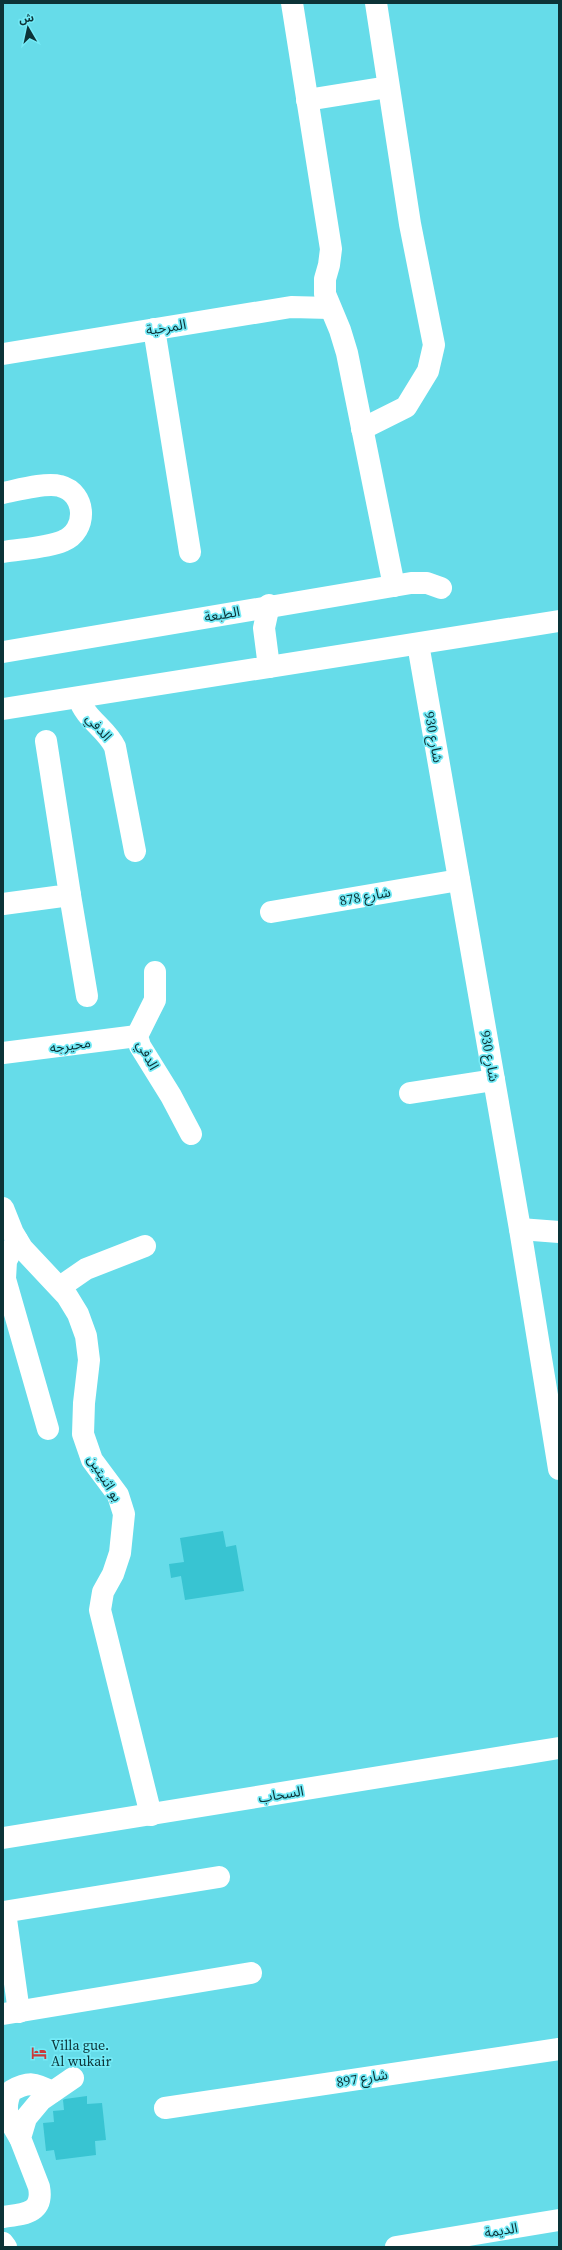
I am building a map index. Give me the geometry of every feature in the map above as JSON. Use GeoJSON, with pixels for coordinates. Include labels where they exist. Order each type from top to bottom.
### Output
{"type":"FeatureCollection","features":[{"type":"Feature","properties":{"kind":"street"},"geometry":{"type":"LineString","coordinates":[[292,3],[331,249],[324,287],[330,308],[344,342],[394,586]]}},
{"type":"Feature","properties":{"kind":"street"},"geometry":{"type":"LineString","coordinates":[[362,429],[406,407],[428,371],[434,344],[410,224],[376,3]]}},
{"type":"Feature","properties":{"kind":"street"},"geometry":{"type":"LineString","coordinates":[[307,100],[388,87]]}},
{"type":"Feature","properties":{"kind":"street","name":"المرخية"},"geometry":{"type":"LineString","coordinates":[[3,354],[291,307],[330,308]]}},
{"type":"Feature","properties":{"kind":"street"},"geometry":{"type":"LineString","coordinates":[[154,329],[190,552]]}},
{"type":"Feature","properties":{"kind":"street"},"geometry":{"type":"LineString","coordinates":[[3,493],[51,484],[60,486],[76,496],[82,513],[77,530],[62,541],[3,552]]}},
{"type":"Feature","properties":{"kind":"street","name":"الطبعة"},"geometry":{"type":"LineString","coordinates":[[3,652],[269,606],[419,582],[441,588]]}},
{"type":"Feature","properties":{"kind":"street"},"geometry":{"type":"LineString","coordinates":[[269,606],[264,628],[269,667]]}},
{"type":"Feature","properties":{"kind":"street"},"geometry":{"type":"LineString","coordinates":[[3,709],[559,621]]}},
{"type":"Feature","properties":{"kind":"street","name":"شارع 930"},"geometry":{"type":"LineString","coordinates":[[418,644],[520,1229],[559,1470]]}},
{"type":"Feature","properties":{"kind":"street","name":"الدفي"},"geometry":{"type":"LineString","coordinates":[[79,698],[89,717],[108,735],[115,747],[135,851]]}},
{"type":"Feature","properties":{"kind":"street"},"geometry":{"type":"LineString","coordinates":[[46,741],[87,996]]}},
{"type":"Feature","properties":{"kind":"street","name":"شارع 878"},"geometry":{"type":"LineString","coordinates":[[271,912],[459,880]]}},
{"type":"Feature","properties":{"kind":"street"},"geometry":{"type":"LineString","coordinates":[[3,904],[70,895]]}},
{"type":"Feature","properties":{"kind":"street","name":"الدفي"},"geometry":{"type":"LineString","coordinates":[[155,972],[156,1000],[137,1036],[140,1046],[172,1096],[191,1134]]}},
{"type":"Feature","properties":{"kind":"street","name":"محيرجه"},"geometry":{"type":"LineString","coordinates":[[3,1053],[137,1036]]}},
{"type":"Feature","properties":{"kind":"street"},"geometry":{"type":"LineString","coordinates":[[410,1093],[494,1080]]}},
{"type":"Feature","properties":{"kind":"street","name":"بو اثنيتين"},"geometry":{"type":"LineString","coordinates":[[3,1208],[17,1240],[33,1262],[60,1287],[78,1314],[89,1348],[83,1420],[86,1447],[99,1471],[118,1496],[124,1514],[120,1553],[113,1574],[103,1592],[100,1610],[151,1815]]}},
{"type":"Feature","properties":{"kind":"street"},"geometry":{"type":"LineString","coordinates":[[520,1229],[559,1232]]}},
{"type":"Feature","properties":{"kind":"street"},"geometry":{"type":"LineString","coordinates":[[17,1240],[6,1261],[5,1279],[48,1429]]}},
{"type":"Feature","properties":{"kind":"street"},"geometry":{"type":"LineString","coordinates":[[60,1287],[86,1269],[145,1246]]}},
{"type":"Feature","properties":{"kind":"street","name":"السحاب"},"geometry":{"type":"LineString","coordinates":[[3,1838],[559,1748]]}},
{"type":"Feature","properties":{"kind":"street"},"geometry":{"type":"LineString","coordinates":[[219,1877],[4,1912],[11,2013],[251,1973]]}},
{"type":"Feature","properties":{"kind":"street","name":"شارع 897"},"geometry":{"type":"LineString","coordinates":[[165,2108],[559,2049]]}},
{"type":"Feature","properties":{"kind":"street"},"geometry":{"type":"LineString","coordinates":[[20,2138],[26,2118],[41,2100],[73,2078]]}},
{"type":"Feature","properties":{"kind":"street"},"geometry":{"type":"LineString","coordinates":[[3,2217],[27,2213],[34,2209],[39,2203],[41,2195],[20,2138],[8,2118],[6,2101],[11,2090],[23,2084],[36,2084],[52,2092]]}},
{"type":"Feature","properties":{"kind":"street","name":"الديمة"},"geometry":{"type":"LineString","coordinates":[[396,2247],[559,2220]]}},
{"type":"Feature","properties":{"kind":"street"},"geometry":{"type":"LineString","coordinates":[[3,2243],[6,2247]]}},
{"type":"Feature","properties":{"kind":"building"},"geometry":{"type":"Polygon","coordinates":[[[223,1531],[226,1547],[236,1545],[244,1591],[185,1600],[181,1576],[171,1578],[169,1564],[184,1562],[180,1538],[223,1531]]]}},
{"type":"Feature","properties":{"kind":"building"},"geometry":{"type":"Polygon","coordinates":[[[87,2096],[87,2104],[102,2103],[106,2140],[95,2141],[96,2155],[56,2160],[54,2150],[46,2151],[43,2123],[54,2122],[53,2111],[64,2110],[63,2100],[87,2096]]]}},
{"type":"Feature","properties":{"kind":"place","name":"Villa gue. Al wukair"},"geometry":{"type":"Point","coordinates":[39,2053]}}]}
